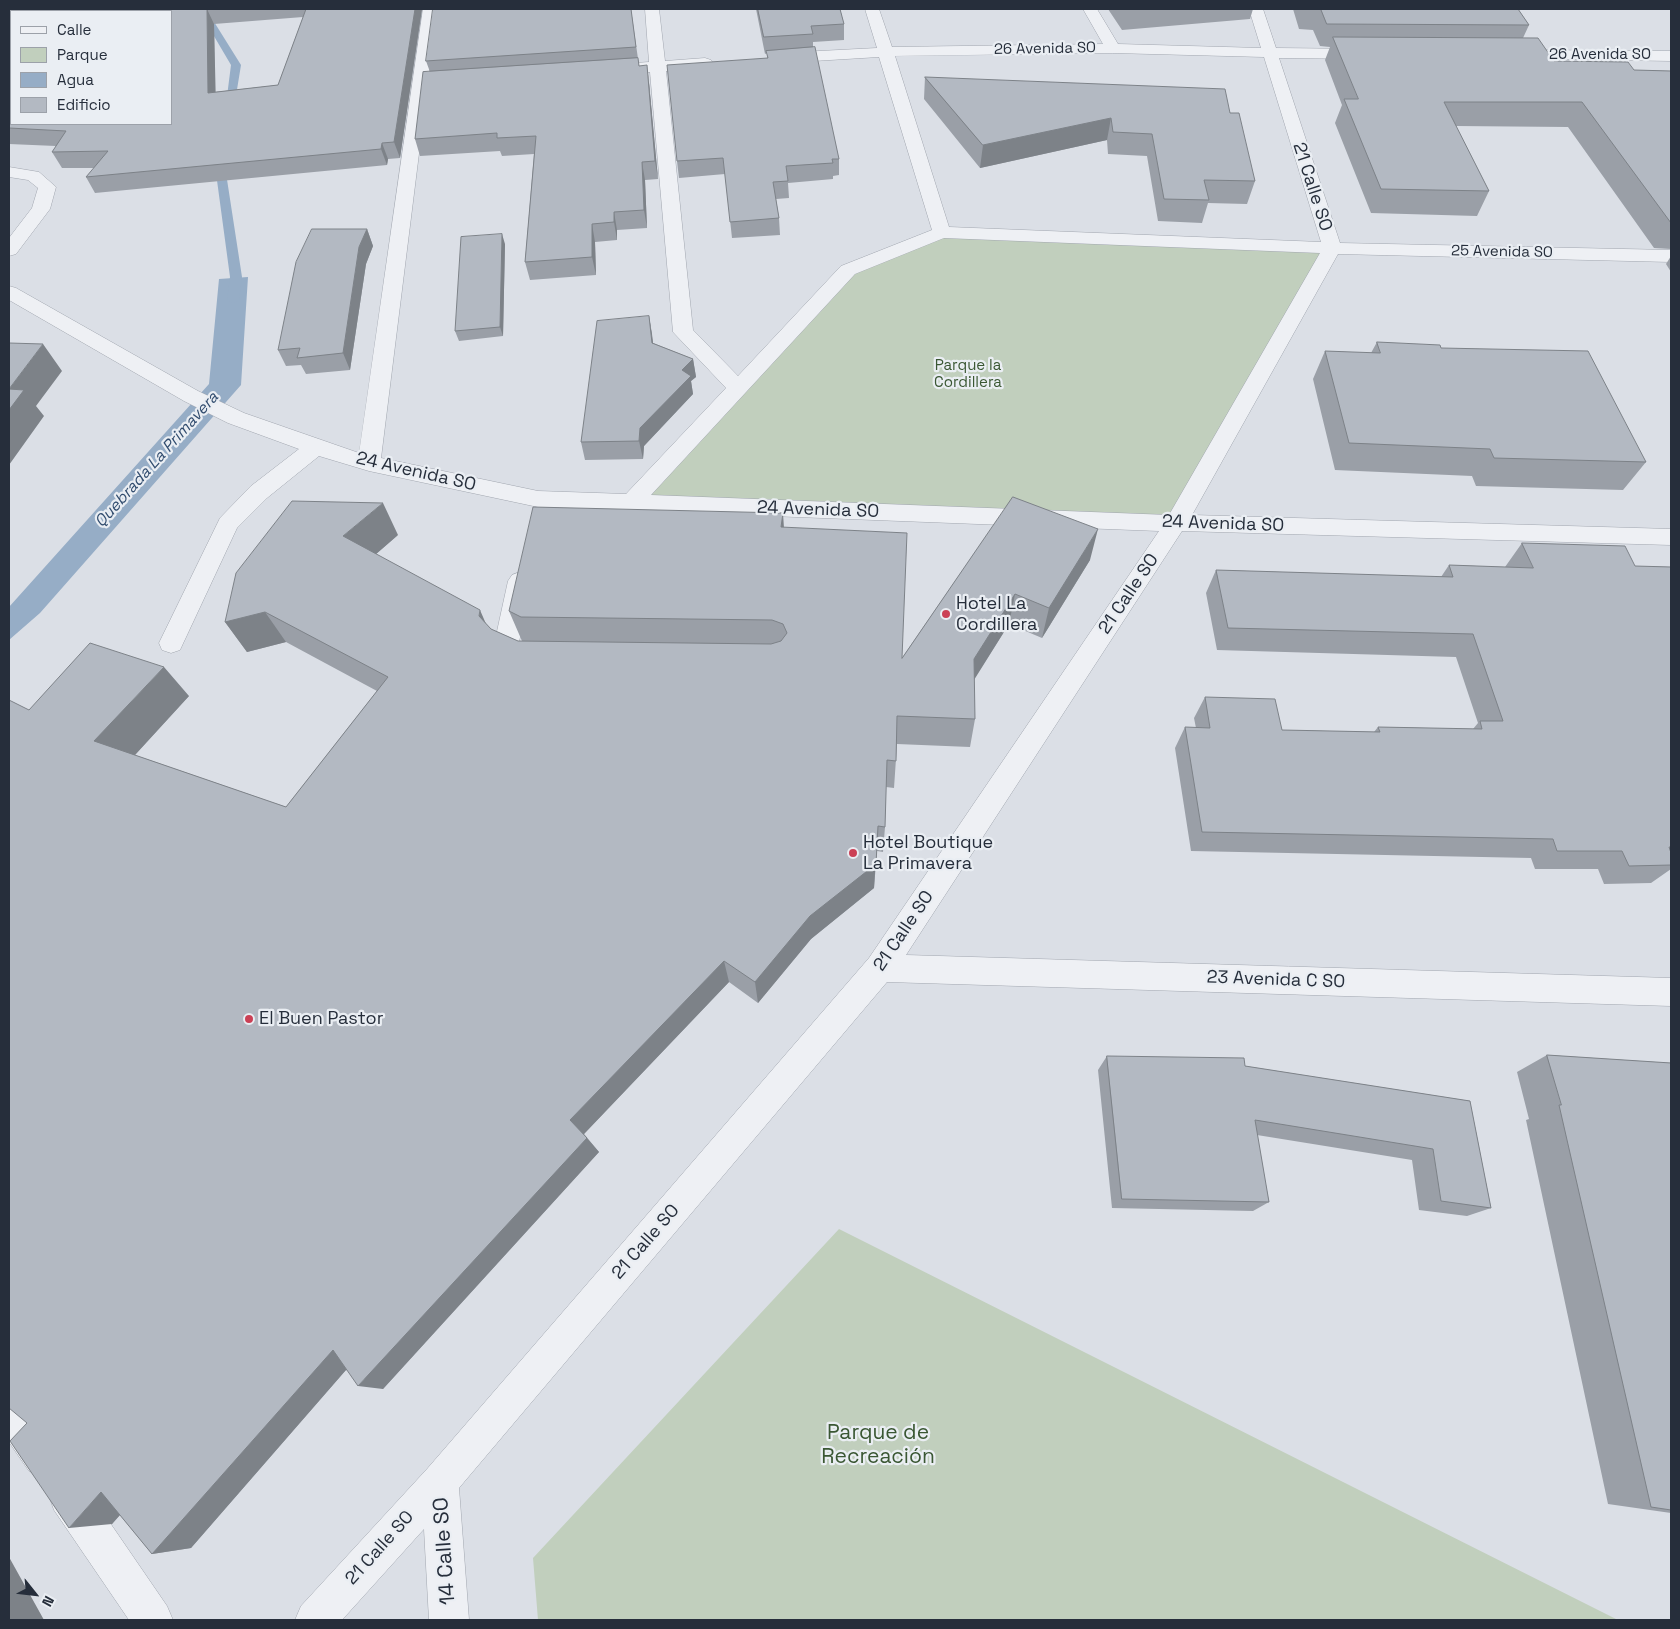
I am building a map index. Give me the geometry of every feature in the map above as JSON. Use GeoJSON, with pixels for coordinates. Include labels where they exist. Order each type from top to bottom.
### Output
{"type":"FeatureCollection","features":[{"type":"Feature","properties":{"kind":"street"},"geometry":{"type":"LineString","coordinates":[[369,463],[430,9]]}},
{"type":"Feature","properties":{"kind":"street"},"geometry":{"type":"LineString","coordinates":[[652,9],[683,332],[738,388]]}},
{"type":"Feature","properties":{"kind":"street"},"geometry":{"type":"LineString","coordinates":[[631,503],[848,270],[942,232],[872,9]]}},
{"type":"Feature","properties":{"kind":"street"},"geometry":{"type":"LineString","coordinates":[[1090,9],[1113,48]]}},
{"type":"Feature","properties":{"kind":"street","name":"21 Calle SO"},"geometry":{"type":"LineString","coordinates":[[315,1620],[440,1482],[880,968],[1176,523],[1332,248],[1256,9]]}},
{"type":"Feature","properties":{"kind":"street","name":"26 Avenida SO"},"geometry":{"type":"LineString","coordinates":[[767,59],[886,52],[1113,48],[1377,54]]}},
{"type":"Feature","properties":{"kind":"street","name":"26 Avenida SO"},"geometry":{"type":"LineString","coordinates":[[1495,54],[1671,56]]}},
{"type":"Feature","properties":{"kind":"street"},"geometry":{"type":"LineString","coordinates":[[589,71],[718,62]]}},
{"type":"Feature","properties":{"kind":"street"},"geometry":{"type":"LineString","coordinates":[[420,84],[440,82]]}},
{"type":"Feature","properties":{"kind":"street"},"geometry":{"type":"LineString","coordinates":[[9,172],[34,176],[47,186],[41,209],[9,250]]}},
{"type":"Feature","properties":{"kind":"street","name":"25 Avenida SO"},"geometry":{"type":"LineString","coordinates":[[942,232],[1332,248],[1671,256]]}},
{"type":"Feature","properties":{"kind":"street","name":"24 Avenida SO"},"geometry":{"type":"LineString","coordinates":[[9,292],[191,396],[236,418],[369,463],[536,508],[631,503],[1176,523],[1671,538]]}},
{"type":"Feature","properties":{"kind":"street"},"geometry":{"type":"LineString","coordinates":[[171,642],[228,524],[259,492],[316,446]]}},
{"type":"Feature","properties":{"kind":"street"},"geometry":{"type":"LineString","coordinates":[[525,557],[506,645],[514,652],[530,658],[559,659]]}},
{"type":"Feature","properties":{"kind":"street","name":"23 Avenida C SO"},"geometry":{"type":"LineString","coordinates":[[880,968],[1671,992]]}},
{"type":"Feature","properties":{"kind":"street"},"geometry":{"type":"LineString","coordinates":[[9,1410],[153,1620]]}},
{"type":"Feature","properties":{"kind":"street","name":"14 Calle SO"},"geometry":{"type":"LineString","coordinates":[[440,1482],[449,1620]]}},
{"type":"Feature","properties":{"kind":"green space","name":"Parque la Cordillera"},"geometry":{"type":"Polygon","coordinates":[[[942,232],[1332,248],[1176,523],[633,502],[848,270],[942,232]]]}},
{"type":"Feature","properties":{"kind":"green space","name":"Parque de Recreación"},"geometry":{"type":"Polygon","coordinates":[[[839,1229],[1618,1620],[538,1620],[533,1558],[839,1229]]]}},
{"type":"Feature","properties":{"kind":"water"},"geometry":{"type":"Polygon","coordinates":[[[248,277],[241,385],[40,613],[9,640],[9,607],[209,384],[219,279],[248,277]]]}},
{"type":"Feature","properties":{"kind":"building"},"geometry":{"type":"Polygon","coordinates":[[[9,9],[207,9],[208,93],[278,85],[306,9],[415,9],[394,142],[382,143],[381,149],[86,177],[108,151],[52,152],[66,131],[9,128],[9,9]]]}},
{"type":"Feature","properties":{"kind":"building"},"geometry":{"type":"Polygon","coordinates":[[[433,9],[631,9],[636,47],[426,61],[433,9]]]}},
{"type":"Feature","properties":{"kind":"building"},"geometry":{"type":"Polygon","coordinates":[[[758,9],[840,9],[844,24],[811,26],[813,34],[764,37],[758,9]]]}},
{"type":"Feature","properties":{"kind":"building"},"geometry":{"type":"Polygon","coordinates":[[[1321,9],[1518,9],[1529,25],[1327,24],[1321,9]]]}},
{"type":"Feature","properties":{"kind":"building"},"geometry":{"type":"Polygon","coordinates":[[[1333,37],[1538,38],[1554,61],[1628,62],[1634,70],[1671,71],[1671,223],[1582,102],[1444,102],[1489,191],[1381,189],[1344,99],[1358,99],[1333,37]]]}},
{"type":"Feature","properties":{"kind":"building"},"geometry":{"type":"Polygon","coordinates":[[[815,47],[839,159],[832,159],[833,163],[786,166],[788,181],[773,182],[779,218],[730,222],[723,158],[677,161],[667,65],[768,58],[766,51],[815,47]]]}},
{"type":"Feature","properties":{"kind":"building"},"geometry":{"type":"Polygon","coordinates":[[[638,58],[639,66],[647,65],[655,161],[642,162],[644,210],[614,212],[614,222],[592,224],[592,257],[525,262],[536,136],[497,138],[497,133],[415,139],[423,72],[638,58]]]}},
{"type":"Feature","properties":{"kind":"building"},"geometry":{"type":"Polygon","coordinates":[[[925,77],[1225,89],[1230,113],[1239,113],[1255,181],[1204,180],[1209,200],[1164,199],[1152,134],[1113,132],[1111,118],[983,145],[925,77]]]}},
{"type":"Feature","properties":{"kind":"building"},"geometry":{"type":"Polygon","coordinates":[[[312,229],[367,229],[359,247],[343,353],[297,358],[300,348],[278,350],[296,262],[312,229]]]}},
{"type":"Feature","properties":{"kind":"building"},"geometry":{"type":"Polygon","coordinates":[[[502,234],[500,327],[455,331],[461,237],[502,234]]]}},
{"type":"Feature","properties":{"kind":"building"},"geometry":{"type":"Polygon","coordinates":[[[649,316],[652,343],[693,359],[682,370],[691,376],[640,428],[639,441],[581,442],[597,321],[649,316]]]}},
{"type":"Feature","properties":{"kind":"building"},"geometry":{"type":"Polygon","coordinates":[[[1377,342],[1440,345],[1441,348],[1588,351],[1646,462],[1494,458],[1490,449],[1349,443],[1325,351],[1380,353],[1377,342]]]}},
{"type":"Feature","properties":{"kind":"building"},"geometry":{"type":"Polygon","coordinates":[[[9,343],[43,344],[9,389],[9,343]]]}},
{"type":"Feature","properties":{"kind":"building"},"geometry":{"type":"Polygon","coordinates":[[[9,389],[24,390],[9,410],[9,389]]]}},
{"type":"Feature","properties":{"kind":"building"},"geometry":{"type":"Polygon","coordinates":[[[1013,497],[1098,529],[1049,608],[1015,594],[974,659],[975,719],[897,716],[896,761],[887,760],[885,827],[878,826],[876,864],[810,916],[755,982],[724,961],[570,1120],[587,1138],[358,1386],[333,1350],[152,1554],[101,1492],[69,1528],[10,1441],[27,1423],[9,1408],[9,700],[29,710],[90,643],[164,667],[94,741],[286,807],[388,677],[265,612],[225,622],[236,573],[292,501],[383,503],[343,536],[480,610],[479,616],[491,629],[518,641],[771,644],[781,641],[787,633],[783,624],[772,620],[521,617],[509,611],[533,507],[783,513],[781,527],[907,533],[902,658],[1013,497]]]}},
{"type":"Feature","properties":{"kind":"building"},"geometry":{"type":"Polygon","coordinates":[[[1522,543],[1625,546],[1635,566],[1671,567],[1671,847],[1669,847],[1671,865],[1629,866],[1622,851],[1557,851],[1553,839],[1202,832],[1185,727],[1210,728],[1205,697],[1275,699],[1282,730],[1380,732],[1378,727],[1482,729],[1480,721],[1503,721],[1473,634],[1228,628],[1216,570],[1453,577],[1449,565],[1533,568],[1522,543]]]}},
{"type":"Feature","properties":{"kind":"building"},"geometry":{"type":"Polygon","coordinates":[[[1547,1055],[1671,1063],[1671,1510],[1651,1507],[1559,1105],[1561,1105],[1547,1055]]]}},
{"type":"Feature","properties":{"kind":"building"},"geometry":{"type":"Polygon","coordinates":[[[1107,1056],[1244,1058],[1245,1066],[1470,1101],[1491,1208],[1441,1201],[1433,1149],[1255,1120],[1269,1202],[1122,1199],[1107,1056]]]}},
{"type":"Feature","properties":{"kind":"waterway","name":"Quebrada La Primavera"},"geometry":{"type":"LineString","coordinates":[[202,9],[236,65],[230,112]]}},
{"type":"Feature","properties":{"kind":"waterway","name":"Quebrada La Primavera"},"geometry":{"type":"LineString","coordinates":[[223,159],[221,173],[236,277],[233,300]]}},
{"type":"Feature","properties":{"kind":"place","name":"Hotel La Cordillera"},"geometry":{"type":"Point","coordinates":[946,614]}},
{"type":"Feature","properties":{"kind":"place","name":"Hotel Boutique La Primavera"},"geometry":{"type":"Point","coordinates":[853,853]}},
{"type":"Feature","properties":{"kind":"place","name":"El Buen Pastor"},"geometry":{"type":"Point","coordinates":[249,1019]}}]}
